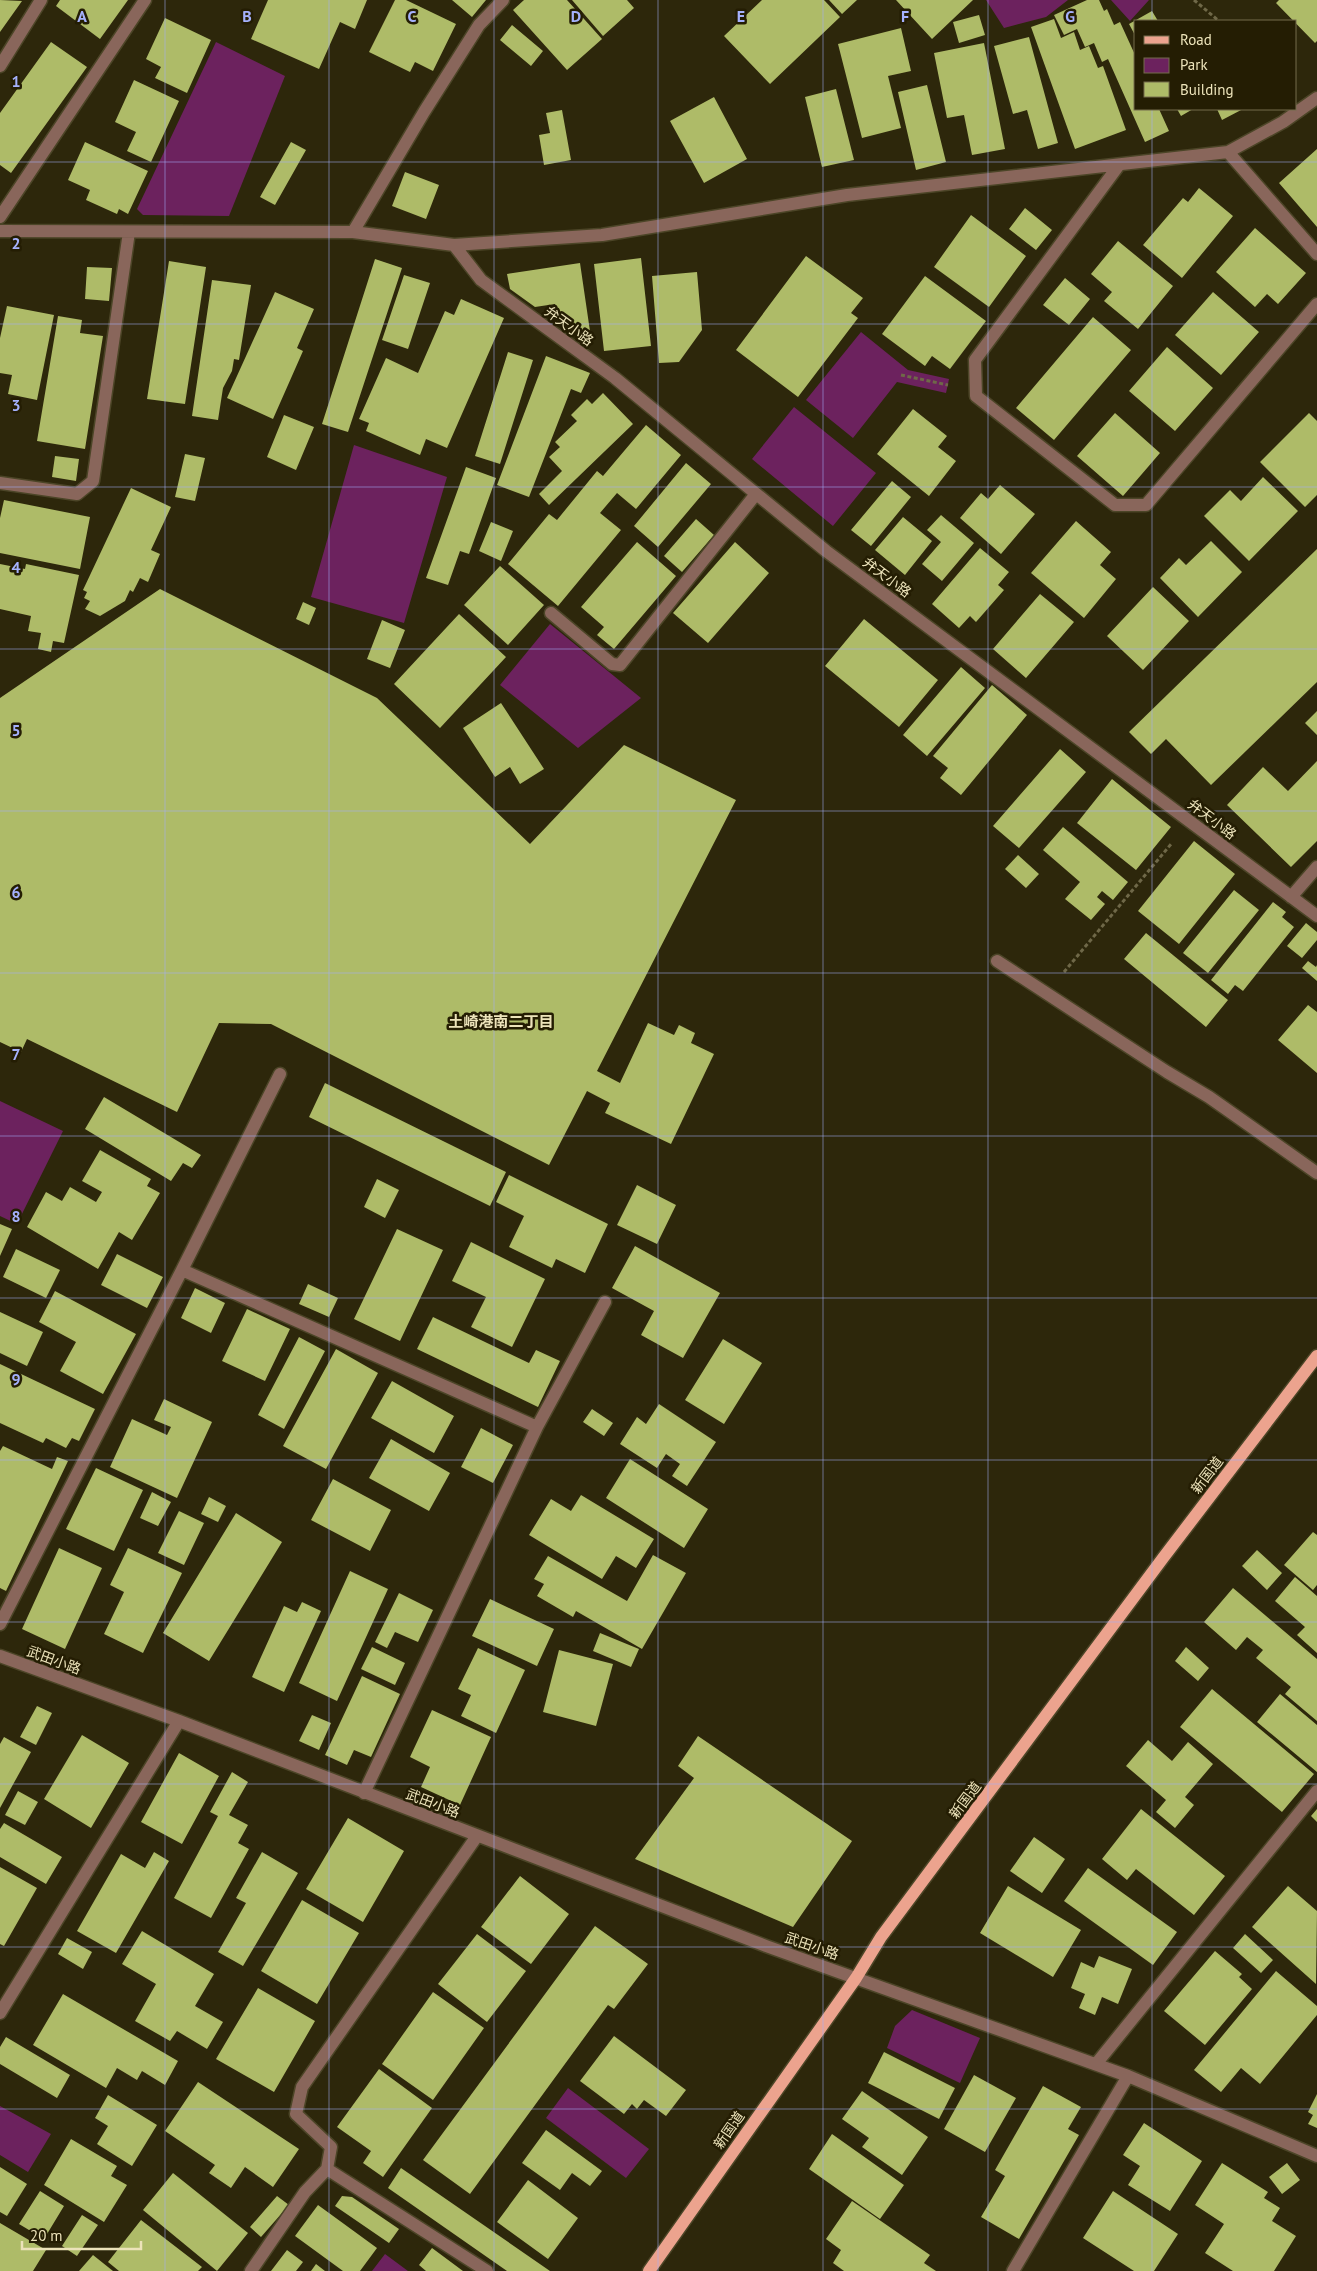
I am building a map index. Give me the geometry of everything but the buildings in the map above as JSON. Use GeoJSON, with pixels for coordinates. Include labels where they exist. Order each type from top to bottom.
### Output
{"type":"FeatureCollection","features":[{"type":"Feature","properties":{"kind":"main road","name":"新国道"},"geometry":{"type":"LineString","coordinates":[[649,2271],[856,1978],[881,1937],[1163,1558],[1317,1356]]}},
{"type":"Feature","properties":{"kind":"street"},"geometry":{"type":"LineString","coordinates":[[0,66],[41,0]]}},
{"type":"Feature","properties":{"kind":"street"},"geometry":{"type":"LineString","coordinates":[[0,217],[145,0]]}},
{"type":"Feature","properties":{"kind":"street"},"geometry":{"type":"LineString","coordinates":[[353,232],[424,112],[480,25],[503,0]]}},
{"type":"Feature","properties":{"kind":"street"},"geometry":{"type":"LineString","coordinates":[[0,231],[353,232],[454,245],[602,234],[847,196],[1228,152],[1284,122],[1317,98]]}},
{"type":"Feature","properties":{"kind":"street"},"geometry":{"type":"LineString","coordinates":[[1228,152],[1317,254]]}},
{"type":"Feature","properties":{"kind":"street"},"geometry":{"type":"LineString","coordinates":[[1119,165],[976,360],[976,396],[1115,505],[1146,505],[1317,304]]}},
{"type":"Feature","properties":{"kind":"street"},"geometry":{"type":"LineString","coordinates":[[0,483],[78,494],[93,481],[129,232]]}},
{"type":"Feature","properties":{"kind":"street","name":"弁天小路"},"geometry":{"type":"LineString","coordinates":[[454,245],[481,280],[616,378],[826,551],[1317,916]]}},
{"type":"Feature","properties":{"kind":"street"},"geometry":{"type":"LineString","coordinates":[[551,613],[612,664],[620,665],[756,494]]}},
{"type":"Feature","properties":{"kind":"street"},"geometry":{"type":"LineString","coordinates":[[1291,897],[1317,867]]}},
{"type":"Feature","properties":{"kind":"street"},"geometry":{"type":"LineString","coordinates":[[997,960],[1046,994],[1210,1097],[1317,1173]]}},
{"type":"Feature","properties":{"kind":"street"},"geometry":{"type":"LineString","coordinates":[[0,1624],[182,1270],[280,1074]]}},
{"type":"Feature","properties":{"kind":"street"},"geometry":{"type":"LineString","coordinates":[[182,1270],[537,1427]]}},
{"type":"Feature","properties":{"kind":"street"},"geometry":{"type":"LineString","coordinates":[[364,1793],[537,1427],[605,1302]]}},
{"type":"Feature","properties":{"kind":"street","name":"武田小路"},"geometry":{"type":"LineString","coordinates":[[0,1656],[179,1721],[766,1946],[1128,2076],[1317,2156]]}},
{"type":"Feature","properties":{"kind":"street"},"geometry":{"type":"LineString","coordinates":[[0,2012],[179,1721]]}},
{"type":"Feature","properties":{"kind":"street"},"geometry":{"type":"LineString","coordinates":[[1096,2064],[1317,1791]]}},
{"type":"Feature","properties":{"kind":"street"},"geometry":{"type":"LineString","coordinates":[[252,2271],[306,2192],[327,2170],[331,2147],[296,2114],[302,2087],[477,1836]]}},
{"type":"Feature","properties":{"kind":"street"},"geometry":{"type":"LineString","coordinates":[[1013,2271],[1128,2076]]}},
{"type":"Feature","properties":{"kind":"street"},"geometry":{"type":"LineString","coordinates":[[327,2170],[487,2271]]}},
{"type":"Feature","properties":{"kind":"path"},"geometry":{"type":"LineString","coordinates":[[1194,0],[1218,20]]}},
{"type":"Feature","properties":{"kind":"path"},"geometry":{"type":"LineString","coordinates":[[901,375],[976,391]]}},
{"type":"Feature","properties":{"kind":"path"},"geometry":{"type":"LineString","coordinates":[[1046,994],[1190,821]]}},
{"type":"Feature","properties":{"kind":"green space"},"geometry":{"type":"Polygon","coordinates":[[[986,0],[1068,0],[1046,17],[1004,28],[986,0]]]}},
{"type":"Feature","properties":{"kind":"green space"},"geometry":{"type":"Polygon","coordinates":[[[1111,0],[1149,0],[1130,21],[1111,0]]]}},
{"type":"Feature","properties":{"kind":"green space"},"geometry":{"type":"Polygon","coordinates":[[[216,42],[285,76],[229,216],[143,215],[137,209],[216,42]]]}},
{"type":"Feature","properties":{"kind":"green space"},"geometry":{"type":"Polygon","coordinates":[[[861,332],[908,370],[949,379],[946,393],[897,382],[853,438],[806,400],[861,332]]]}},
{"type":"Feature","properties":{"kind":"green space"},"geometry":{"type":"Polygon","coordinates":[[[794,407],[876,473],[833,526],[752,459],[794,407]]]}},
{"type":"Feature","properties":{"kind":"green space"},"geometry":{"type":"Polygon","coordinates":[[[354,445],[447,477],[404,623],[311,597],[354,445]]]}},
{"type":"Feature","properties":{"kind":"green space"},"geometry":{"type":"Polygon","coordinates":[[[550,624],[641,698],[578,748],[500,685],[550,624]]]}},
{"type":"Feature","properties":{"kind":"green space"},"geometry":{"type":"Polygon","coordinates":[[[0,1101],[63,1131],[17,1224],[0,1216],[0,1101]]]}},
{"type":"Feature","properties":{"kind":"green space"},"geometry":{"type":"Polygon","coordinates":[[[912,2010],[980,2038],[960,2083],[887,2048],[895,2026],[912,2010]]]}},
{"type":"Feature","properties":{"kind":"green space"},"geometry":{"type":"Polygon","coordinates":[[[568,2088],[649,2149],[626,2178],[546,2118],[568,2088]]]}},
{"type":"Feature","properties":{"kind":"green space"},"geometry":{"type":"Polygon","coordinates":[[[0,2106],[51,2134],[28,2172],[0,2155],[0,2106]]]}},
{"type":"Feature","properties":{"kind":"green space"},"geometry":{"type":"Polygon","coordinates":[[[385,2254],[408,2271],[372,2271],[385,2254]]]}},
{"type":"Feature","properties":{"kind":"district","name":"土崎港南二丁目"},"geometry":{"type":"Point","coordinates":[501,1021]}}]}
